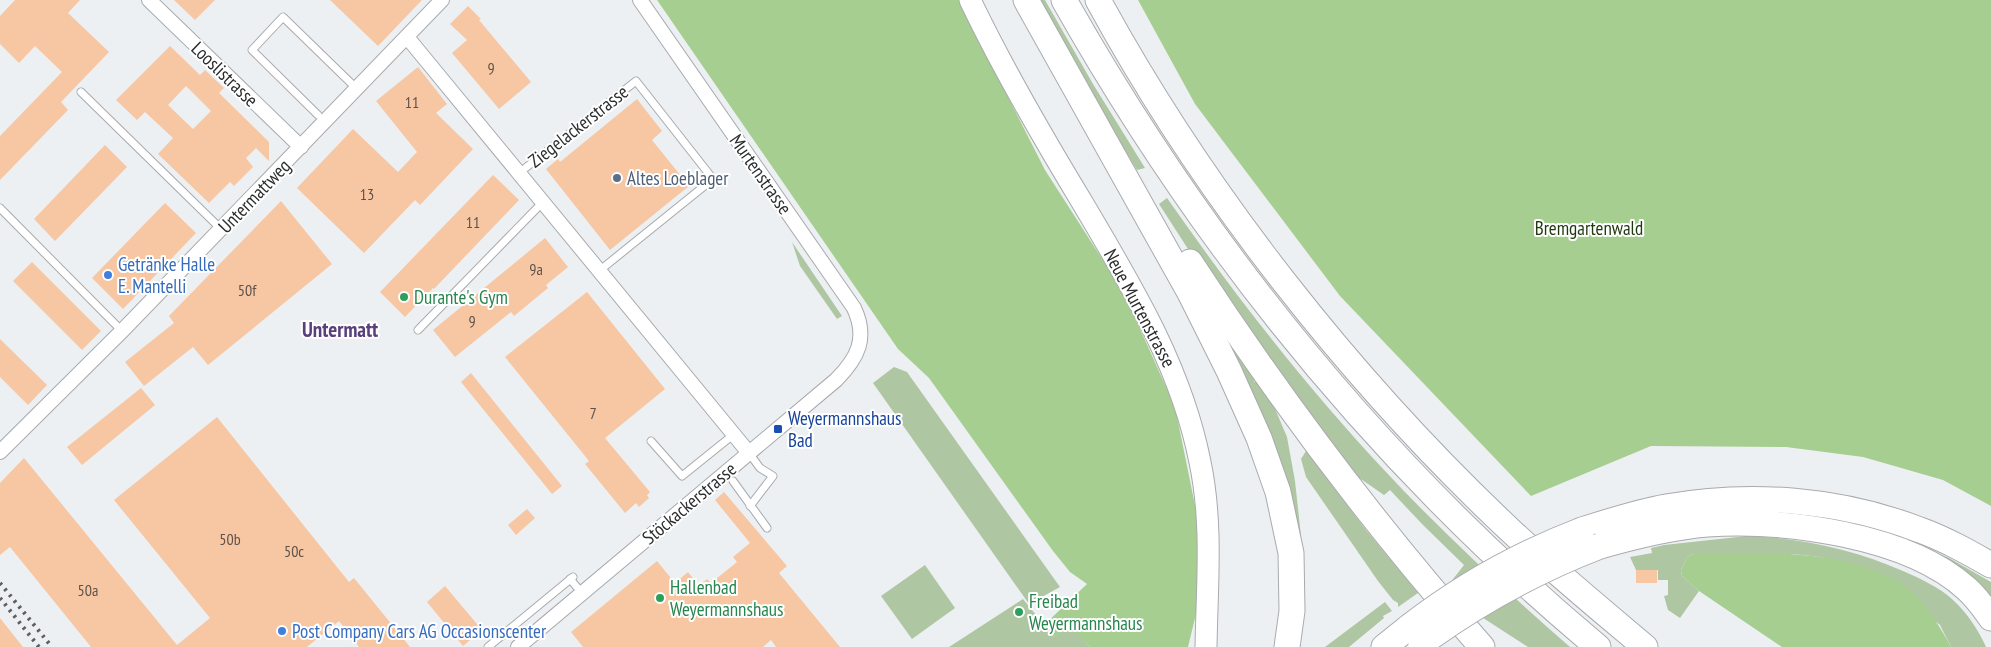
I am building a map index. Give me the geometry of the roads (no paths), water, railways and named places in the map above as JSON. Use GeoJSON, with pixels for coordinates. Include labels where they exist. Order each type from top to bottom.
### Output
{"type":"FeatureCollection","features":[{"type":"Feature","properties":{"kind":"highway"},"geometry":{"type":"LineString","coordinates":[[1026,0],[1194,301],[1229,371],[1267,460],[1280,499],[1291,553],[1292,611],[1287,647]]}},
{"type":"Feature","properties":{"kind":"highway"},"geometry":{"type":"LineString","coordinates":[[1064,0],[1120,96],[1172,175],[1228,254],[1302,349],[1386,447],[1449,512],[1536,594],[1598,647]]}},
{"type":"Feature","properties":{"kind":"highway"},"geometry":{"type":"LineString","coordinates":[[1098,0],[1150,88],[1220,195],[1276,271],[1351,364],[1439,459],[1498,518],[1571,585],[1645,647]]}},
{"type":"Feature","properties":{"kind":"highway"},"geometry":{"type":"LineString","coordinates":[[1086,106],[1124,159],[1238,334],[1286,401],[1396,546],[1482,647]]}},
{"type":"Feature","properties":{"kind":"highway"},"geometry":{"type":"LineString","coordinates":[[1591,538],[1624,517],[1666,507],[1740,500],[1793,501],[1835,506],[1877,516],[1920,530],[1959,547],[1991,565]]}},
{"type":"Feature","properties":{"kind":"highway"},"geometry":{"type":"LineString","coordinates":[[1384,647],[1416,639],[1467,586],[1505,564],[1591,538],[1708,524],[1748,523],[1812,529],[1875,543],[1925,561],[1946,573],[1967,589],[1991,618]]}},
{"type":"Feature","properties":{"kind":"main road","name":"Neue Murtenstrasse"},"geometry":{"type":"LineString","coordinates":[[970,0],[1024,102],[1141,304],[1177,381],[1196,442],[1207,505],[1209,555],[1206,647]]}},
{"type":"Feature","properties":{"kind":"street","name":"Looslistrasse"},"geometry":{"type":"LineString","coordinates":[[150,0],[301,147]]}},
{"type":"Feature","properties":{"kind":"street","name":"Untermattweg"},"geometry":{"type":"LineString","coordinates":[[0,452],[222,229],[442,0]]}},
{"type":"Feature","properties":{"kind":"street","name":"Murtenstrasse"},"geometry":{"type":"LineString","coordinates":[[640,0],[854,308],[861,334],[855,355]]}},
{"type":"Feature","properties":{"kind":"street","name":"Ziegelackerstrasse"},"geometry":{"type":"LineString","coordinates":[[407,37],[748,454]]}},
{"type":"Feature","properties":{"kind":"street","name":"Stöckackerstrasse"},"geometry":{"type":"LineString","coordinates":[[518,647],[836,380],[855,355]]}},
{"type":"Feature","properties":{"kind":"lane"},"geometry":{"type":"LineString","coordinates":[[318,115],[252,50],[283,17],[357,89]]}},
{"type":"Feature","properties":{"kind":"lane","name":"Ziegelackerstrasse"},"geometry":{"type":"LineString","coordinates":[[519,173],[636,81],[714,179],[598,272]]}},
{"type":"Feature","properties":{"kind":"lane"},"geometry":{"type":"LineString","coordinates":[[81,92],[222,229]]}},
{"type":"Feature","properties":{"kind":"lane"},"geometry":{"type":"LineString","coordinates":[[418,330],[542,202]]}},
{"type":"Feature","properties":{"kind":"lane"},"geometry":{"type":"LineString","coordinates":[[0,208],[122,331]]}},
{"type":"Feature","properties":{"kind":"lane"},"geometry":{"type":"LineString","coordinates":[[651,440],[682,476],[733,435]]}},
{"type":"Feature","properties":{"kind":"lane"},"geometry":{"type":"LineString","coordinates":[[748,454],[760,468],[773,476],[750,506]]}},
{"type":"Feature","properties":{"kind":"lane"},"geometry":{"type":"LineString","coordinates":[[733,481],[767,528]]}},
{"type":"Feature","properties":{"kind":"lane"},"geometry":{"type":"LineString","coordinates":[[488,647],[571,578],[582,593]]}},
{"type":"Feature","properties":{"kind":"railway"},"geometry":{"type":"LineString","coordinates":[[0,583],[52,647]]}},
{"type":"Feature","properties":{"kind":"railway"},"geometry":{"type":"LineString","coordinates":[[0,598],[39,647]]}},
{"type":"Feature","properties":{"kind":"place","name":"Altes Loeblager"},"geometry":{"type":"Point","coordinates":[617,178]}},
{"type":"Feature","properties":{"kind":"place","name":"Getränke Halle E. Mantelli"},"geometry":{"type":"Point","coordinates":[108,275]}},
{"type":"Feature","properties":{"kind":"place","name":"Durante's Gym"},"geometry":{"type":"Point","coordinates":[404,297]}},
{"type":"Feature","properties":{"kind":"place","name":"Weyermannshaus Bad"},"geometry":{"type":"Point","coordinates":[778,429]}},
{"type":"Feature","properties":{"kind":"place","name":"Hallenbad Weyermannshaus"},"geometry":{"type":"Point","coordinates":[660,598]}},
{"type":"Feature","properties":{"kind":"place","name":"Freibad Weyermannshaus"},"geometry":{"type":"Point","coordinates":[1019,612]}},
{"type":"Feature","properties":{"kind":"place","name":"Post Company Cars AG Occasionscenter"},"geometry":{"type":"Point","coordinates":[282,631]}},
{"type":"Feature","properties":{"kind":"district","name":"Untermatt"},"geometry":{"type":"Point","coordinates":[340,329]}},
{"type":"Feature","properties":{"kind":"park label","name":"Bremgartenwald"},"geometry":{"type":"Point","coordinates":[1589,228]}}]}
